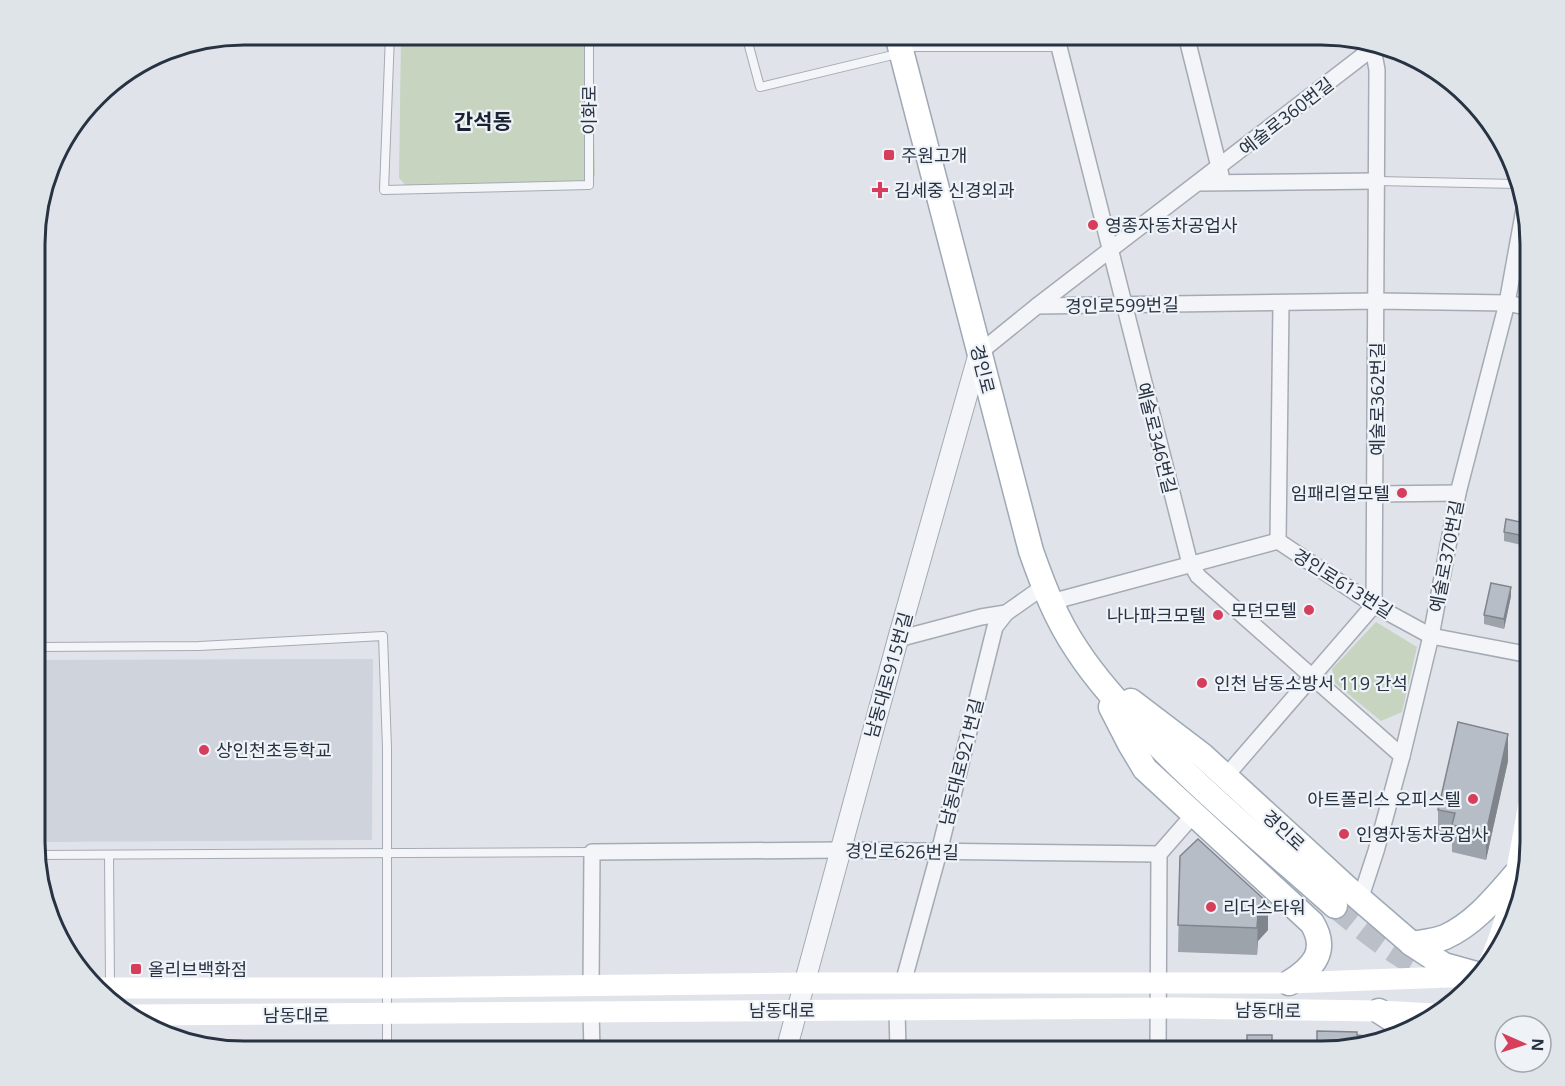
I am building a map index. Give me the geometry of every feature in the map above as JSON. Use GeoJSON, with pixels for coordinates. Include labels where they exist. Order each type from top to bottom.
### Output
{"type":"FeatureCollection","features":[{"type":"Feature","properties":{"kind":"main road","name":"경인로"},"geometry":{"type":"LineString","coordinates":[[900,45],[1030,551],[1047,594],[1076,649],[1129,716],[1184,772],[1347,898],[1412,944],[1444,965],[1470,973]]}},
{"type":"Feature","properties":{"kind":"main road","name":"경인로"},"geometry":{"type":"LineString","coordinates":[[1093,673],[1167,728],[1226,776],[1347,898]]}},
{"type":"Feature","properties":{"kind":"main road","name":"경인로"},"geometry":{"type":"LineString","coordinates":[[1093,673],[1145,769],[1312,923]]}},
{"type":"Feature","properties":{"kind":"main road"},"geometry":{"type":"LineString","coordinates":[[1504,917],[1520,850]]}},
{"type":"Feature","properties":{"kind":"main road"},"geometry":{"type":"LineString","coordinates":[[1412,944],[1443,938],[1466,925],[1488,906],[1515,876]]}},
{"type":"Feature","properties":{"kind":"main road"},"geometry":{"type":"LineString","coordinates":[[1312,923],[1323,926],[1335,921],[1344,912],[1349,900],[1347,898]]}},
{"type":"Feature","properties":{"kind":"main road"},"geometry":{"type":"LineString","coordinates":[[1288,983],[1304,974],[1314,963],[1318,951],[1319,934],[1312,923]]}},
{"type":"Feature","properties":{"kind":"main road"},"geometry":{"type":"LineString","coordinates":[[109,988],[387,1001],[591,986],[800,997],[903,983],[1288,983],[1468,976]]}},
{"type":"Feature","properties":{"kind":"main road","name":"남동대로"},"geometry":{"type":"LineString","coordinates":[[148,1015],[387,1001],[591,1011],[800,997],[897,1010],[1158,1008],[1421,1013]]}},
{"type":"Feature","properties":{"kind":"main road"},"geometry":{"type":"LineString","coordinates":[[1379,1011],[1399,1024]]}},
{"type":"Feature","properties":{"kind":"street","name":"예술로346번길"},"geometry":{"type":"LineString","coordinates":[[1059,45],[1109,250],[1192,566],[1198,576],[1402,756]]}},
{"type":"Feature","properties":{"kind":"street"},"geometry":{"type":"LineString","coordinates":[[1188,45],[1223,182]]}},
{"type":"Feature","properties":{"kind":"street","name":"예술로360번길"},"geometry":{"type":"LineString","coordinates":[[1037,306],[1367,51]]}},
{"type":"Feature","properties":{"kind":"street","name":"예술로362번길"},"geometry":{"type":"LineString","coordinates":[[1374,605],[1377,301],[1376,53]]}},
{"type":"Feature","properties":{"kind":"street","name":"예술로360번길"},"geometry":{"type":"LineString","coordinates":[[1198,183],[1377,182]]}},
{"type":"Feature","properties":{"kind":"street","name":"예술로370번길"},"geometry":{"type":"LineString","coordinates":[[1347,898],[1376,851],[1402,756],[1431,636],[1458,494],[1507,303],[1520,231]]}},
{"type":"Feature","properties":{"kind":"street","name":"경인로599번길"},"geometry":{"type":"LineString","coordinates":[[1037,306],[1377,301],[1507,303],[1520,306]]}},
{"type":"Feature","properties":{"kind":"street"},"geometry":{"type":"LineString","coordinates":[[1278,542],[1281,303]]}},
{"type":"Feature","properties":{"kind":"street"},"geometry":{"type":"LineString","coordinates":[[979,353],[1037,306]]}},
{"type":"Feature","properties":{"kind":"street","name":"남동대로915번길"},"geometry":{"type":"LineString","coordinates":[[789,1041],[979,353]]}},
{"type":"Feature","properties":{"kind":"street"},"geometry":{"type":"LineString","coordinates":[[1376,494],[1458,494]]}},
{"type":"Feature","properties":{"kind":"street","name":"경인로613번길"},"geometry":{"type":"LineString","coordinates":[[1047,594],[1192,566],[1278,542],[1374,605],[1431,636],[1520,654]]}},
{"type":"Feature","properties":{"kind":"street"},"geometry":{"type":"LineString","coordinates":[[898,639],[1006,613],[1047,594]]}},
{"type":"Feature","properties":{"kind":"street"},"geometry":{"type":"LineString","coordinates":[[1226,776],[1374,605]]}},
{"type":"Feature","properties":{"kind":"street","name":"남동대로921번길"},"geometry":{"type":"LineString","coordinates":[[903,983],[939,852],[995,627],[1006,613]]}},
{"type":"Feature","properties":{"kind":"street"},"geometry":{"type":"LineString","coordinates":[[1158,1041],[1159,854],[1194,814]]}},
{"type":"Feature","properties":{"kind":"street","name":"경인로626번길"},"geometry":{"type":"LineString","coordinates":[[592,852],[840,850],[1159,854]]}},
{"type":"Feature","properties":{"kind":"street"},"geometry":{"type":"LineString","coordinates":[[591,986],[592,852]]}},
{"type":"Feature","properties":{"kind":"street"},"geometry":{"type":"LineString","coordinates":[[897,1010],[898,1041]]}},
{"type":"Feature","properties":{"kind":"street"},"geometry":{"type":"LineString","coordinates":[[591,1011],[592,1041]]}},
{"type":"Feature","properties":{"kind":"lane","name":"이화로"},"geometry":{"type":"LineString","coordinates":[[390,45],[384,190],[589,185],[589,45]]}},
{"type":"Feature","properties":{"kind":"lane"},"geometry":{"type":"LineString","coordinates":[[749,45],[760,87],[900,45]]}},
{"type":"Feature","properties":{"kind":"lane"},"geometry":{"type":"LineString","coordinates":[[1377,182],[1510,184]]}},
{"type":"Feature","properties":{"kind":"lane"},"geometry":{"type":"LineString","coordinates":[[45,647],[199,646],[383,636],[387,748],[387,1041]]}},
{"type":"Feature","properties":{"kind":"lane"},"geometry":{"type":"LineString","coordinates":[[45,855],[592,852]]}},
{"type":"Feature","properties":{"kind":"lane"},"geometry":{"type":"LineString","coordinates":[[104,984],[109,855]]}},
{"type":"Feature","properties":{"kind":"shaded area","name":"상인천초등학교"},"geometry":{"type":"Polygon","coordinates":[[[373,659],[372,840],[45,842],[45,660],[373,659]]]}},
{"type":"Feature","properties":{"kind":"green space"},"geometry":{"type":"Polygon","coordinates":[[[401,45],[592,45],[595,176],[586,185],[407,187],[399,178],[401,45]]]}},
{"type":"Feature","properties":{"kind":"green space"},"geometry":{"type":"Polygon","coordinates":[[[1376,622],[1417,647],[1402,712],[1381,721],[1335,683],[1332,669],[1376,622]]]}},
{"type":"Feature","properties":{"kind":"building"},"geometry":{"type":"Polygon","coordinates":[[[1506,519],[1520,522],[1520,535],[1504,532],[1506,519]]]}},
{"type":"Feature","properties":{"kind":"building"},"geometry":{"type":"Polygon","coordinates":[[[1491,583],[1511,587],[1504,619],[1484,615],[1491,583]]]}},
{"type":"Feature","properties":{"kind":"building","name":"아트폴리스 오피스텔"},"geometry":{"type":"Polygon","coordinates":[[[1458,722],[1508,734],[1486,833],[1452,825],[1455,813],[1438,810],[1458,722]]]}},
{"type":"Feature","properties":{"kind":"building"},"geometry":{"type":"Polygon","coordinates":[[[1198,839],[1268,903],[1258,914],[1257,928],[1178,925],[1180,856],[1198,839]]]}},
{"type":"Feature","properties":{"kind":"building"},"geometry":{"type":"Polygon","coordinates":[[[1317,1031],[1357,1032],[1357,1035],[1364,1036],[1347,1039],[1317,1041],[1317,1031]]]}},
{"type":"Feature","properties":{"kind":"building"},"geometry":{"type":"Polygon","coordinates":[[[1247,1035],[1272,1035],[1272,1041],[1247,1041],[1247,1035]]]}},
{"type":"Feature","properties":{"kind":"tunnel"},"geometry":{"type":"LineString","coordinates":[[1335,906],[1404,957],[1451,979]]}},
{"type":"Feature","properties":{"kind":"place","name":"주원고개"},"geometry":{"type":"Point","coordinates":[889,155]}},
{"type":"Feature","properties":{"kind":"place","name":"김세중 신경외과"},"geometry":{"type":"Point","coordinates":[880,190]}},
{"type":"Feature","properties":{"kind":"place","name":"영종자동차공업사"},"geometry":{"type":"Point","coordinates":[1093,225]}},
{"type":"Feature","properties":{"kind":"place","name":"임패리얼모텔"},"geometry":{"type":"Point","coordinates":[1402,493]}},
{"type":"Feature","properties":{"kind":"place","name":"모던모텔"},"geometry":{"type":"Point","coordinates":[1309,610]}},
{"type":"Feature","properties":{"kind":"place","name":"나나파크모텔"},"geometry":{"type":"Point","coordinates":[1218,615]}},
{"type":"Feature","properties":{"kind":"place","name":"인천 남동소방서 119 간석"},"geometry":{"type":"Point","coordinates":[1202,683]}},
{"type":"Feature","properties":{"kind":"place","name":"상인천초등학교"},"geometry":{"type":"Point","coordinates":[204,750]}},
{"type":"Feature","properties":{"kind":"place","name":"아트폴리스 오피스텔"},"geometry":{"type":"Point","coordinates":[1473,799]}},
{"type":"Feature","properties":{"kind":"place","name":"인영자동차공업사"},"geometry":{"type":"Point","coordinates":[1344,834]}},
{"type":"Feature","properties":{"kind":"place","name":"리더스타워"},"geometry":{"type":"Point","coordinates":[1211,907]}},
{"type":"Feature","properties":{"kind":"place","name":"올리브백화점"},"geometry":{"type":"Point","coordinates":[136,969]}},
{"type":"Feature","properties":{"kind":"district","name":"간석동"},"geometry":{"type":"Point","coordinates":[483,121]}}]}
